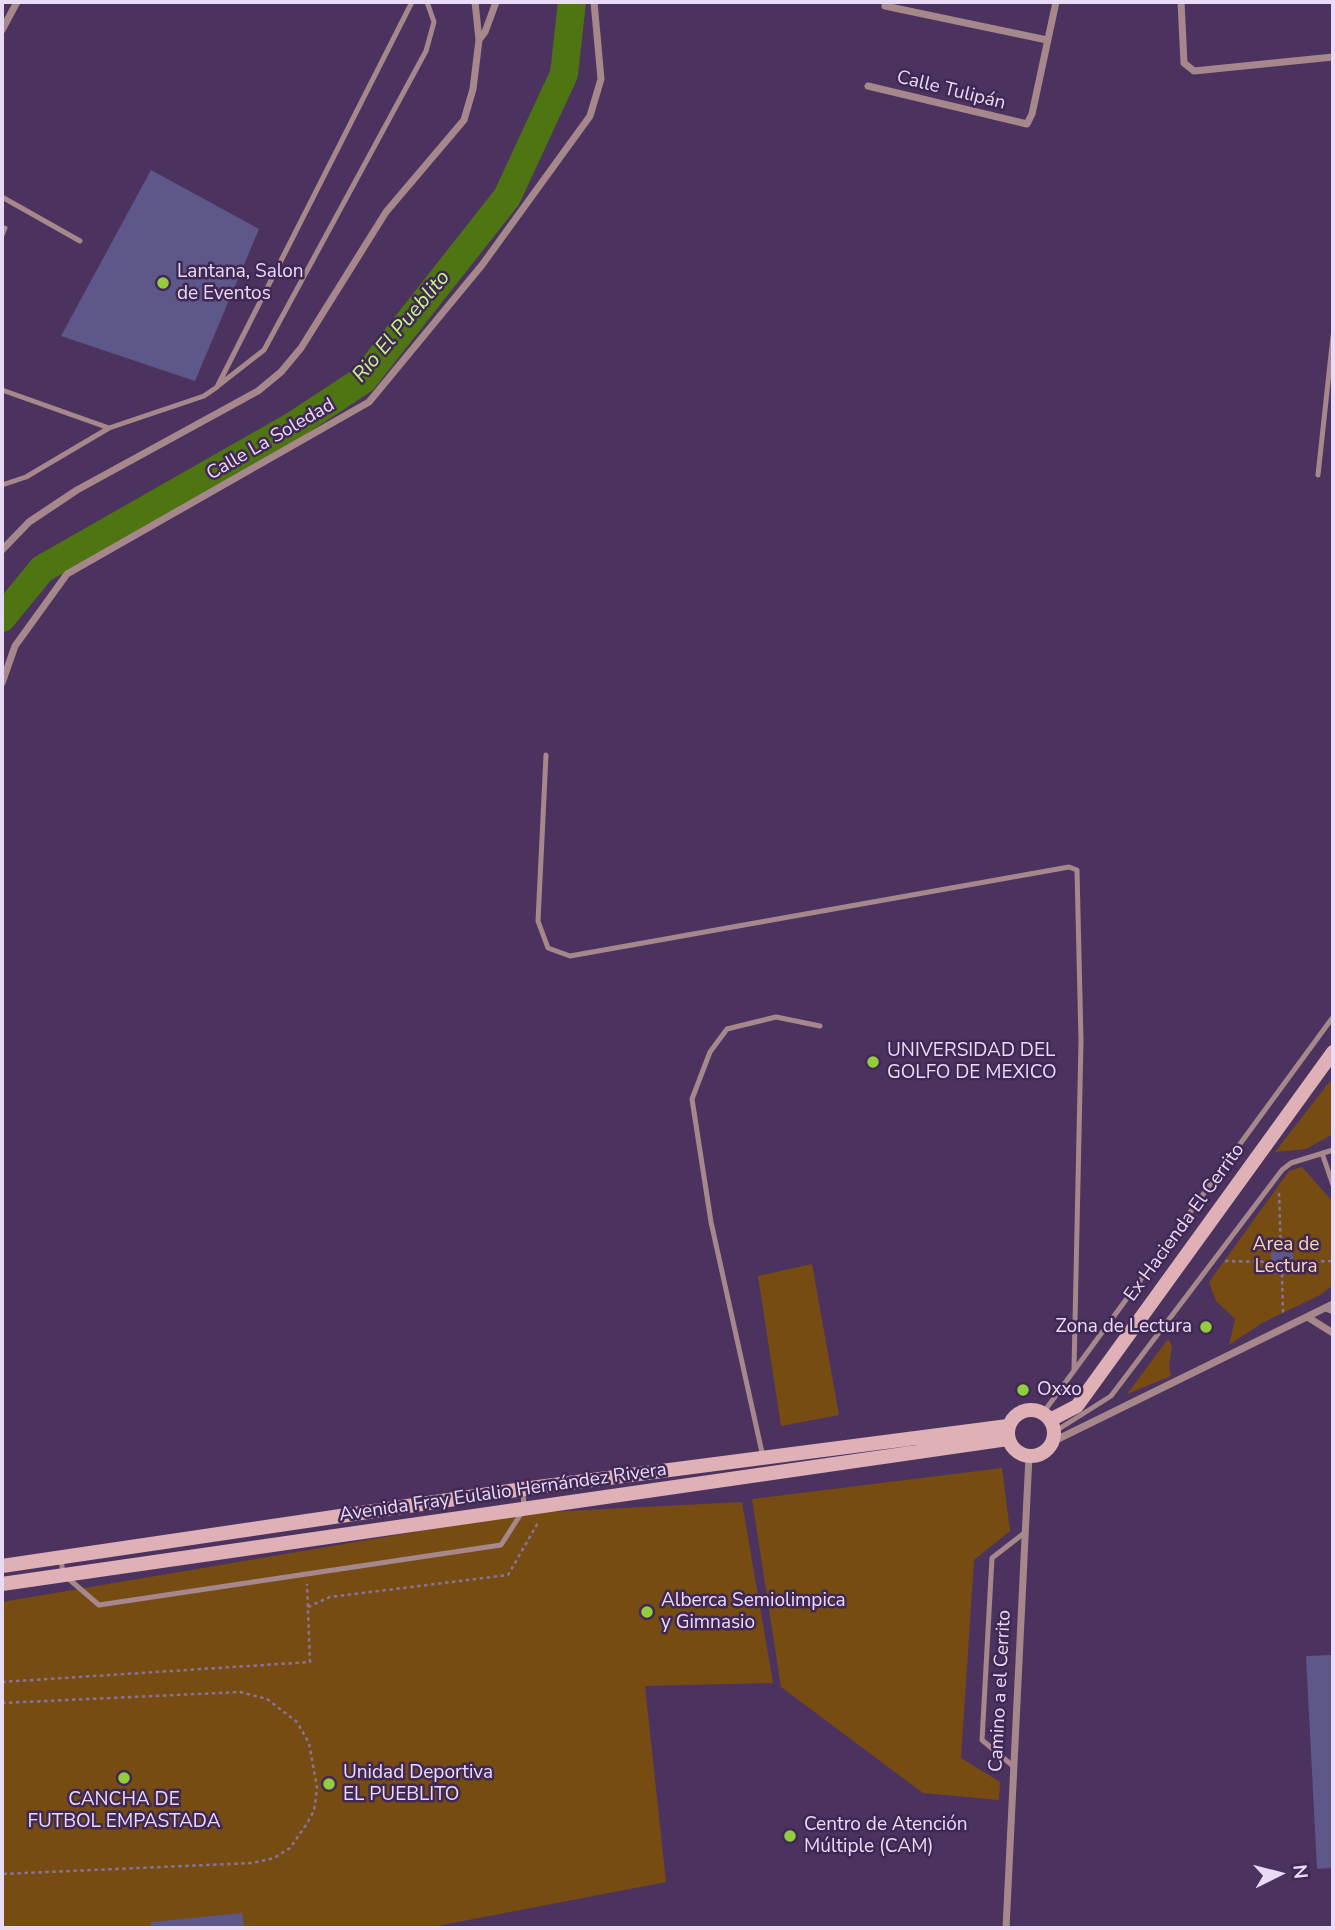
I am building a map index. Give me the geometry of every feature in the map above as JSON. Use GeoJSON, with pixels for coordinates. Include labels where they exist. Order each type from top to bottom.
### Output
{"type":"FeatureCollection","features":[{"type":"Feature","properties":{"kind":"street"},"geometry":{"type":"LineString","coordinates":[[2,30],[17,2]]}},
{"type":"Feature","properties":{"kind":"street"},"geometry":{"type":"LineString","coordinates":[[2,550],[29,523],[78,490],[258,391],[281,372],[301,348],[386,212],[464,120],[473,89],[479,40],[475,2]]}},
{"type":"Feature","properties":{"kind":"street"},"geometry":{"type":"LineString","coordinates":[[479,40],[485,32],[496,2]]}},
{"type":"Feature","properties":{"kind":"street","name":"Calle La Soledad"},"geometry":{"type":"LineString","coordinates":[[2,683],[15,646],[66,574],[369,402],[482,265],[590,116],[601,79],[594,2]]}},
{"type":"Feature","properties":{"kind":"street","name":"Calle Tulipán"},"geometry":{"type":"LineString","coordinates":[[868,86],[1027,124],[1032,114],[1056,2]]}},
{"type":"Feature","properties":{"kind":"street"},"geometry":{"type":"LineString","coordinates":[[1181,2],[1183,57],[1189,69],[1199,72],[1333,57]]}},
{"type":"Feature","properties":{"kind":"street"},"geometry":{"type":"LineString","coordinates":[[885,6],[1047,40]]}},
{"type":"Feature","properties":{"kind":"street","name":"Ex Hacienda El Cerrito"},"geometry":{"type":"LineString","coordinates":[[1050,1427],[1077,1406],[1333,1052]]}},
{"type":"Feature","properties":{"kind":"street"},"geometry":{"type":"LineString","coordinates":[[1050,1427],[1032,1409],[1021,1411],[1008,1433],[1013,1447],[1029,1456],[1038,1455],[1050,1427],[1330,1310],[1333,1304]]}},
{"type":"Feature","properties":{"kind":"street"},"geometry":{"type":"LineString","coordinates":[[1309,1318],[1333,1333]]}},
{"type":"Feature","properties":{"kind":"street","name":"Avenida Fray Eulalio Hernández Rivera"},"geometry":{"type":"LineString","coordinates":[[2,1566],[523,1489],[763,1457],[1008,1433]]}},
{"type":"Feature","properties":{"kind":"street","name":"Avenida Fray Eulalio Hernández Rivera"},"geometry":{"type":"LineString","coordinates":[[2,1584],[547,1506],[1008,1433]]}},
{"type":"Feature","properties":{"kind":"street","name":"Camino a el Cerrito"},"geometry":{"type":"LineString","coordinates":[[1006,1928],[1023,1534],[1029,1456]]}},
{"type":"Feature","properties":{"kind":"lane"},"geometry":{"type":"LineString","coordinates":[[217,387],[412,2]]}},
{"type":"Feature","properties":{"kind":"lane"},"geometry":{"type":"LineString","coordinates":[[2,485],[26,477],[109,428],[204,397],[264,350],[426,51],[434,22],[427,2]]}},
{"type":"Feature","properties":{"kind":"lane"},"geometry":{"type":"LineString","coordinates":[[2,197],[79,241]]}},
{"type":"Feature","properties":{"kind":"lane"},"geometry":{"type":"LineString","coordinates":[[2,235],[5,228]]}},
{"type":"Feature","properties":{"kind":"lane"},"geometry":{"type":"LineString","coordinates":[[1318,475],[1333,336]]}},
{"type":"Feature","properties":{"kind":"lane"},"geometry":{"type":"LineString","coordinates":[[2,390],[109,428]]}},
{"type":"Feature","properties":{"kind":"lane"},"geometry":{"type":"LineString","coordinates":[[546,755],[538,921],[548,947],[570,956],[1056,870],[1077,870],[1081,1041],[1074,1369]]}},
{"type":"Feature","properties":{"kind":"lane"},"geometry":{"type":"LineString","coordinates":[[763,1457],[711,1222],[692,1099],[710,1052],[727,1029],[776,1017],[820,1026]]}},
{"type":"Feature","properties":{"kind":"lane"},"geometry":{"type":"LineString","coordinates":[[1050,1427],[1074,1369],[1333,1017]]}},
{"type":"Feature","properties":{"kind":"lane"},"geometry":{"type":"LineString","coordinates":[[1050,1427],[1111,1396],[1282,1170],[1291,1163],[1333,1150]]}},
{"type":"Feature","properties":{"kind":"lane"},"geometry":{"type":"LineString","coordinates":[[1322,1153],[1333,1185]]}},
{"type":"Feature","properties":{"kind":"lane"},"geometry":{"type":"LineString","coordinates":[[60,1556],[64,1574],[99,1605],[501,1545],[524,1509],[523,1489]]}},
{"type":"Feature","properties":{"kind":"lane"},"geometry":{"type":"LineString","coordinates":[[1013,1766],[982,1740],[992,1558],[1023,1534]]}},
{"type":"Feature","properties":{"kind":"path"},"geometry":{"type":"LineString","coordinates":[[1279,1184],[1281,1253]]}},
{"type":"Feature","properties":{"kind":"path"},"geometry":{"type":"LineString","coordinates":[[1224,1261],[1271,1262]]}},
{"type":"Feature","properties":{"kind":"path"},"geometry":{"type":"LineString","coordinates":[[1293,1262],[1333,1261]]}},
{"type":"Feature","properties":{"kind":"path"},"geometry":{"type":"LineString","coordinates":[[1282,1274],[1283,1314]]}},
{"type":"Feature","properties":{"kind":"path"},"geometry":{"type":"LineString","coordinates":[[308,1607],[330,1597],[508,1575],[547,1506]]}},
{"type":"Feature","properties":{"kind":"path"},"geometry":{"type":"LineString","coordinates":[[2,1682],[310,1661],[306,1574]]}},
{"type":"Feature","properties":{"kind":"path"},"geometry":{"type":"LineString","coordinates":[[2,1703],[240,1692],[267,1699],[297,1722],[309,1743],[317,1788],[314,1811],[306,1825],[290,1848],[274,1858],[252,1863],[2,1874]]}},
{"type":"Feature","properties":{"kind":"green space"},"geometry":{"type":"Polygon","coordinates":[[[1330,1081],[1333,1086],[1333,1134],[1306,1149],[1275,1152],[1330,1081]]]}},
{"type":"Feature","properties":{"kind":"green space","name":"Area de Lectura"},"geometry":{"type":"Polygon","coordinates":[[[1302,1167],[1333,1202],[1333,1285],[1320,1295],[1262,1323],[1229,1345],[1235,1319],[1216,1301],[1209,1282],[1289,1171],[1302,1167]]]}},
{"type":"Feature","properties":{"kind":"green space"},"geometry":{"type":"Polygon","coordinates":[[[812,1264],[839,1415],[781,1426],[758,1276],[812,1264]]]}},
{"type":"Feature","properties":{"kind":"green space"},"geometry":{"type":"Polygon","coordinates":[[[1168,1339],[1172,1346],[1169,1365],[1171,1376],[1127,1394],[1168,1339]]]}},
{"type":"Feature","properties":{"kind":"green space"},"geometry":{"type":"Polygon","coordinates":[[[1002,1468],[1010,1531],[974,1560],[961,1758],[1000,1782],[999,1800],[923,1793],[781,1687],[752,1499],[1002,1468]]]}},
{"type":"Feature","properties":{"kind":"green space","name":"Unidad Deportiva EL PUEBLITO"},"geometry":{"type":"Polygon","coordinates":[[[742,1502],[773,1683],[645,1686],[666,1882],[427,1928],[2,1928],[2,1602],[527,1513],[742,1502]]]}},
{"type":"Feature","properties":{"kind":"building","name":"Lantana, Salon de Eventos"},"geometry":{"type":"Polygon","coordinates":[[[151,170],[259,229],[195,381],[61,336],[151,170]]]}},
{"type":"Feature","properties":{"kind":"building"},"geometry":{"type":"Polygon","coordinates":[[[1271,1252],[1293,1252],[1293,1274],[1271,1274],[1271,1252]]]}},
{"type":"Feature","properties":{"kind":"building"},"geometry":{"type":"Polygon","coordinates":[[[1333,1655],[1333,1868],[1317,1869],[1306,1656],[1333,1655]]]}},
{"type":"Feature","properties":{"kind":"building"},"geometry":{"type":"Polygon","coordinates":[[[242,1913],[244,1928],[151,1928],[151,1922],[242,1913]]]}},
{"type":"Feature","properties":{"kind":"waterway","name":"Rio El Pueblito"},"geometry":{"type":"LineString","coordinates":[[2,618],[42,569],[293,426],[363,380],[507,197],[564,74],[572,2]]}},
{"type":"Feature","properties":{"kind":"place","name":"Lantana, Salon de Eventos"},"geometry":{"type":"Point","coordinates":[163,283]}},
{"type":"Feature","properties":{"kind":"place","name":"UNIVERSIDAD DEL GOLFO DE MEXICO"},"geometry":{"type":"Point","coordinates":[873,1062]}},
{"type":"Feature","properties":{"kind":"place","name":"Zona de Lectura"},"geometry":{"type":"Point","coordinates":[1206,1327]}},
{"type":"Feature","properties":{"kind":"place","name":"Oxxo"},"geometry":{"type":"Point","coordinates":[1023,1390]}},
{"type":"Feature","properties":{"kind":"place","name":"Alberca Semiolimpica y Gimnasio"},"geometry":{"type":"Point","coordinates":[647,1612]}},
{"type":"Feature","properties":{"kind":"place","name":"CANCHA DE FUTBOL EMPASTADA"},"geometry":{"type":"Point","coordinates":[124,1778]}},
{"type":"Feature","properties":{"kind":"place","name":"Unidad Deportiva EL PUEBLITO"},"geometry":{"type":"Point","coordinates":[329,1784]}},
{"type":"Feature","properties":{"kind":"place","name":"Centro de Atención Múltiple (CAM)"},"geometry":{"type":"Point","coordinates":[790,1836]}}]}
